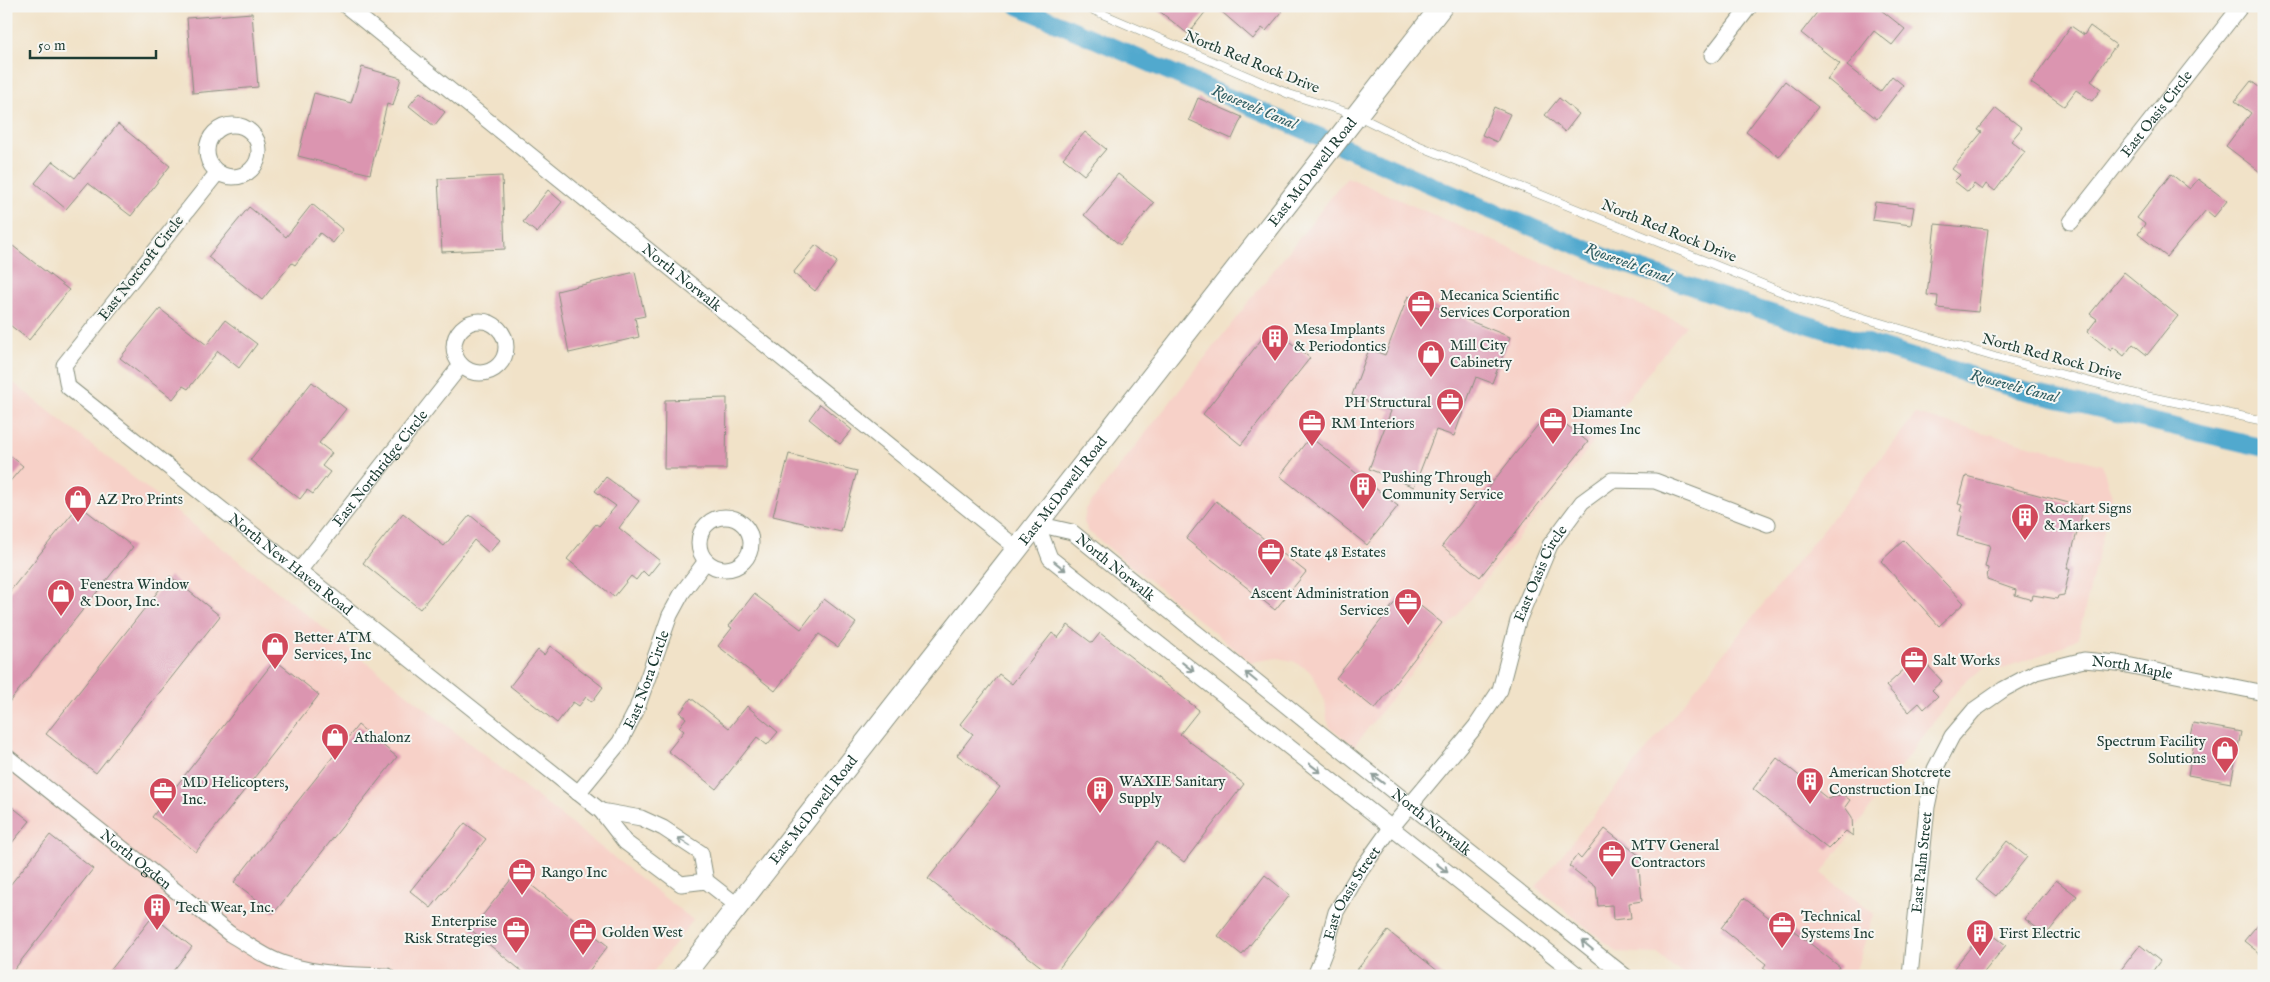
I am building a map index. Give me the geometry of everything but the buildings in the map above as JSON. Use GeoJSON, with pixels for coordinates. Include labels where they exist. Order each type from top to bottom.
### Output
{"type":"FeatureCollection","features":[{"type":"Feature","properties":{"kind":"main road","name":"East McDowell Road"},"geometry":{"type":"LineString","coordinates":[[683,976],[1442,6]]}},
{"type":"Feature","properties":{"kind":"street","name":"North Norwalk"},"geometry":{"type":"LineString","coordinates":[[346,6],[1018,549]]}},
{"type":"Feature","properties":{"kind":"street"},"geometry":{"type":"LineString","coordinates":[[1712,55],[1750,6]]}},
{"type":"Feature","properties":{"kind":"street","name":"East Oasis Circle"},"geometry":{"type":"LineString","coordinates":[[2071,222],[2241,6]]}},
{"type":"Feature","properties":{"kind":"street","name":"East Norcroft Circle"},"geometry":{"type":"LineString","coordinates":[[64,365],[218,172]]}},
{"type":"Feature","properties":{"kind":"street","name":"North New Haven Road"},"geometry":{"type":"LineString","coordinates":[[64,365],[68,388],[601,811],[625,842],[681,884],[706,881],[701,854],[663,828],[641,818],[601,811]]}},
{"type":"Feature","properties":{"kind":"street","name":"East Northridge Circle"},"geometry":{"type":"LineString","coordinates":[[299,571],[461,365]]}},
{"type":"Feature","properties":{"kind":"street","name":"East Oasis Circle"},"geometry":{"type":"LineString","coordinates":[[1396,822],[1476,726],[1500,690],[1518,621],[1550,545],[1582,502],[1612,480],[1655,481],[1768,524]]}},
{"type":"Feature","properties":{"kind":"street","name":"North Norwalk"},"geometry":{"type":"LineString","coordinates":[[1037,524],[1072,532],[1625,976]]}},
{"type":"Feature","properties":{"kind":"street","name":"North Norwalk"},"geometry":{"type":"LineString","coordinates":[[1037,524],[1050,558],[1396,822],[1579,976]]}},
{"type":"Feature","properties":{"kind":"street","name":"East Nora Circle"},"geometry":{"type":"LineString","coordinates":[[578,793],[620,742],[639,703],[670,615],[682,593],[706,561]]}},
{"type":"Feature","properties":{"kind":"street","name":"North Maple"},"geometry":{"type":"LineString","coordinates":[[2004,689],[2036,672],[2084,660],[2117,664],[2264,693]]}},
{"type":"Feature","properties":{"kind":"street","name":"East Palm Street"},"geometry":{"type":"LineString","coordinates":[[1910,976],[1927,807],[1935,769],[1952,736],[1974,710],[2004,689]]}},
{"type":"Feature","properties":{"kind":"street","name":"North Ogden"},"geometry":{"type":"LineString","coordinates":[[6,756],[230,934],[263,954],[287,965],[311,971],[388,976]]}},
{"type":"Feature","properties":{"kind":"street","name":"East Oasis Street"},"geometry":{"type":"LineString","coordinates":[[1315,976],[1326,948],[1336,912],[1361,870],[1396,822]]}},
{"type":"Feature","properties":{"kind":"street"},"geometry":{"type":"LineString","coordinates":[[706,881],[738,906]]}},
{"type":"Feature","properties":{"kind":"lane","name":"North Red Rock Drive"},"geometry":{"type":"LineString","coordinates":[[1084,6],[1289,94],[1353,118],[1797,298],[1995,357],[2132,393],[2264,421]]}},
{"type":"Feature","properties":{"kind":"shaded area"},"geometry":{"type":"Polygon","coordinates":[[[1347,177],[1686,325],[1354,746],[1330,727],[1325,701],[1313,675],[1308,670],[1293,661],[1278,658],[1251,662],[1088,531],[1084,522],[1086,509],[1347,177]]]}},
{"type":"Feature","properties":{"kind":"shaded area"},"geometry":{"type":"Polygon","coordinates":[[[6,377],[693,920],[650,976],[6,976],[6,377]]]}},
{"type":"Feature","properties":{"kind":"shaded area"},"geometry":{"type":"Polygon","coordinates":[[[1916,414],[2102,465],[2112,497],[2078,638],[2055,650],[2000,669],[1986,666],[1962,684],[1822,873],[1874,914],[1854,976],[1684,976],[1658,954],[1617,952],[1536,887],[1916,414]]]}},
{"type":"Feature","properties":{"kind":"waterway","name":"Roosevelt Canal"},"geometry":{"type":"LineString","coordinates":[[1018,6],[1482,207],[1613,260],[1758,309],[2012,388],[2264,448]]}},
{"type":"Feature","properties":{"kind":"place","name":"Mecanica Scientific Services Corporation"},"geometry":{"type":"Point","coordinates":[1421,328]}},
{"type":"Feature","properties":{"kind":"place","name":"Mesa Implants & Periodontics"},"geometry":{"type":"Point","coordinates":[1275,362]}},
{"type":"Feature","properties":{"kind":"place","name":"Mill City Cabinetry"},"geometry":{"type":"Point","coordinates":[1431,378]}},
{"type":"Feature","properties":{"kind":"place","name":"PH Structural"},"geometry":{"type":"Point","coordinates":[1450,426]}},
{"type":"Feature","properties":{"kind":"place","name":"Diamante Homes Inc"},"geometry":{"type":"Point","coordinates":[1553,445]}},
{"type":"Feature","properties":{"kind":"place","name":"RM Interiors"},"geometry":{"type":"Point","coordinates":[1312,447]}},
{"type":"Feature","properties":{"kind":"place","name":"Pushing Through Community Service"},"geometry":{"type":"Point","coordinates":[1363,510]}},
{"type":"Feature","properties":{"kind":"place","name":"AZ Pro Prints"},"geometry":{"type":"Point","coordinates":[78,523]}},
{"type":"Feature","properties":{"kind":"place","name":"Rockart Signs & Markers"},"geometry":{"type":"Point","coordinates":[2025,541]}},
{"type":"Feature","properties":{"kind":"place","name":"State 48 Estates"},"geometry":{"type":"Point","coordinates":[1271,576]}},
{"type":"Feature","properties":{"kind":"place","name":"Fenestra Window & Door, Inc."},"geometry":{"type":"Point","coordinates":[61,617]}},
{"type":"Feature","properties":{"kind":"place","name":"Ascent Administration Services"},"geometry":{"type":"Point","coordinates":[1408,626]}},
{"type":"Feature","properties":{"kind":"place","name":"Better ATM Services, Inc"},"geometry":{"type":"Point","coordinates":[275,670]}},
{"type":"Feature","properties":{"kind":"place","name":"Salt Works"},"geometry":{"type":"Point","coordinates":[1914,684]}},
{"type":"Feature","properties":{"kind":"place","name":"Athalonz"},"geometry":{"type":"Point","coordinates":[335,761]}},
{"type":"Feature","properties":{"kind":"place","name":"Spectrum Facility Solutions"},"geometry":{"type":"Point","coordinates":[2225,774]}},
{"type":"Feature","properties":{"kind":"place","name":"American Shotcrete Construction Inc"},"geometry":{"type":"Point","coordinates":[1810,805]}},
{"type":"Feature","properties":{"kind":"place","name":"WAXIE Sanitary Supply"},"geometry":{"type":"Point","coordinates":[1100,814]}},
{"type":"Feature","properties":{"kind":"place","name":"MD Helicopters, Inc."},"geometry":{"type":"Point","coordinates":[163,815]}},
{"type":"Feature","properties":{"kind":"place","name":"MTV General Contractors"},"geometry":{"type":"Point","coordinates":[1612,878]}},
{"type":"Feature","properties":{"kind":"place","name":"Rango Inc"},"geometry":{"type":"Point","coordinates":[522,896]}},
{"type":"Feature","properties":{"kind":"place","name":"Tech Wear, Inc."},"geometry":{"type":"Point","coordinates":[157,931]}},
{"type":"Feature","properties":{"kind":"place","name":"Technical Systems Inc"},"geometry":{"type":"Point","coordinates":[1782,949]}},
{"type":"Feature","properties":{"kind":"place","name":"Enterprise Risk Strategies"},"geometry":{"type":"Point","coordinates":[516,954]}},
{"type":"Feature","properties":{"kind":"place","name":"Golden West"},"geometry":{"type":"Point","coordinates":[583,956]}},
{"type":"Feature","properties":{"kind":"place","name":"First Electric"},"geometry":{"type":"Point","coordinates":[1980,957]}}]}
